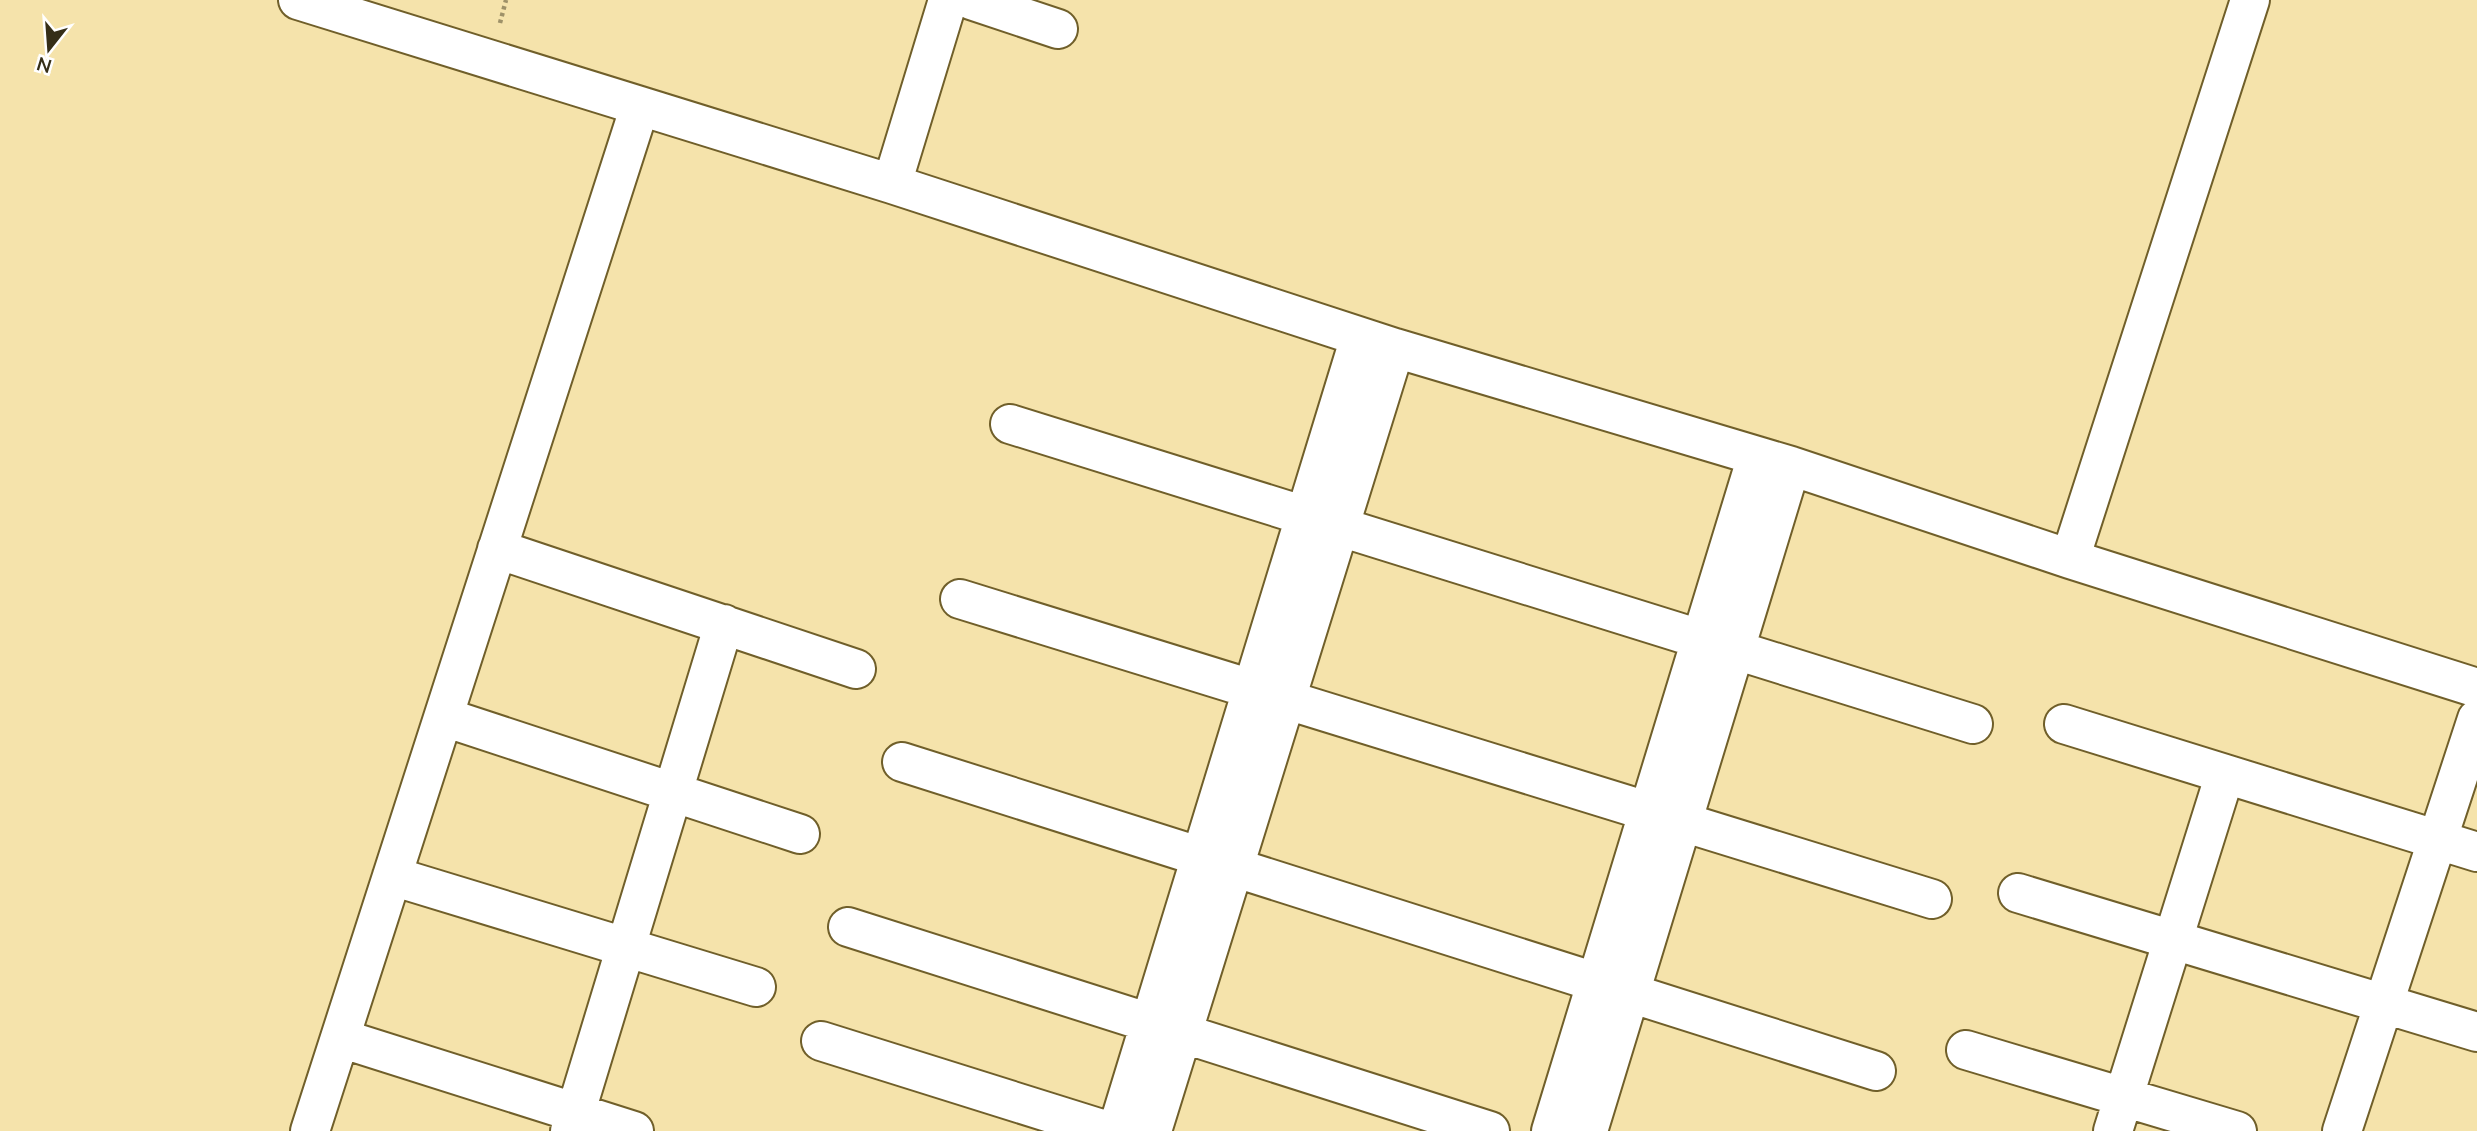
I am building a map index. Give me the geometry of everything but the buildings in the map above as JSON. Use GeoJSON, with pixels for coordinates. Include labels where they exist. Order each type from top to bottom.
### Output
{"type":"FeatureCollection","features":[{"type":"Feature","properties":{"kind":"street"},"geometry":{"type":"LineString","coordinates":[[298,0],[892,184],[1378,342],[1774,461],[2070,559],[2477,688]]}},
{"type":"Feature","properties":{"kind":"street"},"geometry":{"type":"LineString","coordinates":[[892,184],[948,0]]}},
{"type":"Feature","properties":{"kind":"street"},"geometry":{"type":"LineString","coordinates":[[971,0],[1058,29]]}},
{"type":"Feature","properties":{"kind":"street"},"geometry":{"type":"LineString","coordinates":[[2070,559],[2250,0]]}},
{"type":"Feature","properties":{"kind":"street"},"geometry":{"type":"LineString","coordinates":[[310,1131],[640,106]]}},
{"type":"Feature","properties":{"kind":"street"},"geometry":{"type":"LineString","coordinates":[[1117,1131],[1166,1028],[1378,342]]}},
{"type":"Feature","properties":{"kind":"street"},"geometry":{"type":"LineString","coordinates":[[1010,424],[1973,724]]}},
{"type":"Feature","properties":{"kind":"street"},"geometry":{"type":"LineString","coordinates":[[1550,1131],[1613,987],[1774,461]]}},
{"type":"Feature","properties":{"kind":"street"},"geometry":{"type":"LineString","coordinates":[[497,549],[856,669]]}},
{"type":"Feature","properties":{"kind":"street"},"geometry":{"type":"LineString","coordinates":[[960,598],[1932,899]]}},
{"type":"Feature","properties":{"kind":"street"},"geometry":{"type":"LineString","coordinates":[[573,1122],[724,624]]}},
{"type":"Feature","properties":{"kind":"street"},"geometry":{"type":"LineString","coordinates":[[444,717],[800,834]]}},
{"type":"Feature","properties":{"kind":"street"},"geometry":{"type":"LineString","coordinates":[[2342,1131],[2477,719]]}},
{"type":"Feature","properties":{"kind":"street"},"geometry":{"type":"LineString","coordinates":[[2063,724],[2477,852]]}},
{"type":"Feature","properties":{"kind":"street"},"geometry":{"type":"LineString","coordinates":[[902,762],[1876,1071]]}},
{"type":"Feature","properties":{"kind":"street"},"geometry":{"type":"LineString","coordinates":[[2118,1114],[2225,774]]}},
{"type":"Feature","properties":{"kind":"street"},"geometry":{"type":"LineString","coordinates":[[392,876],[756,987]]}},
{"type":"Feature","properties":{"kind":"street"},"geometry":{"type":"LineString","coordinates":[[2018,893],[2477,1032]]}},
{"type":"Feature","properties":{"kind":"street"},"geometry":{"type":"LineString","coordinates":[[848,928],[1490,1131]]}},
{"type":"Feature","properties":{"kind":"street"},"geometry":{"type":"LineString","coordinates":[[1588,1131],[1613,987]]}},
{"type":"Feature","properties":{"kind":"street"},"geometry":{"type":"LineString","coordinates":[[1152,1131],[1166,1028]]}},
{"type":"Feature","properties":{"kind":"street"},"geometry":{"type":"LineString","coordinates":[[340,1038],[573,1122],[634,1131]]}},
{"type":"Feature","properties":{"kind":"street"},"geometry":{"type":"LineString","coordinates":[[821,1041],[1108,1131]]}},
{"type":"Feature","properties":{"kind":"street"},"geometry":{"type":"LineString","coordinates":[[1966,1050],[2118,1114],[2237,1131]]}}]}
